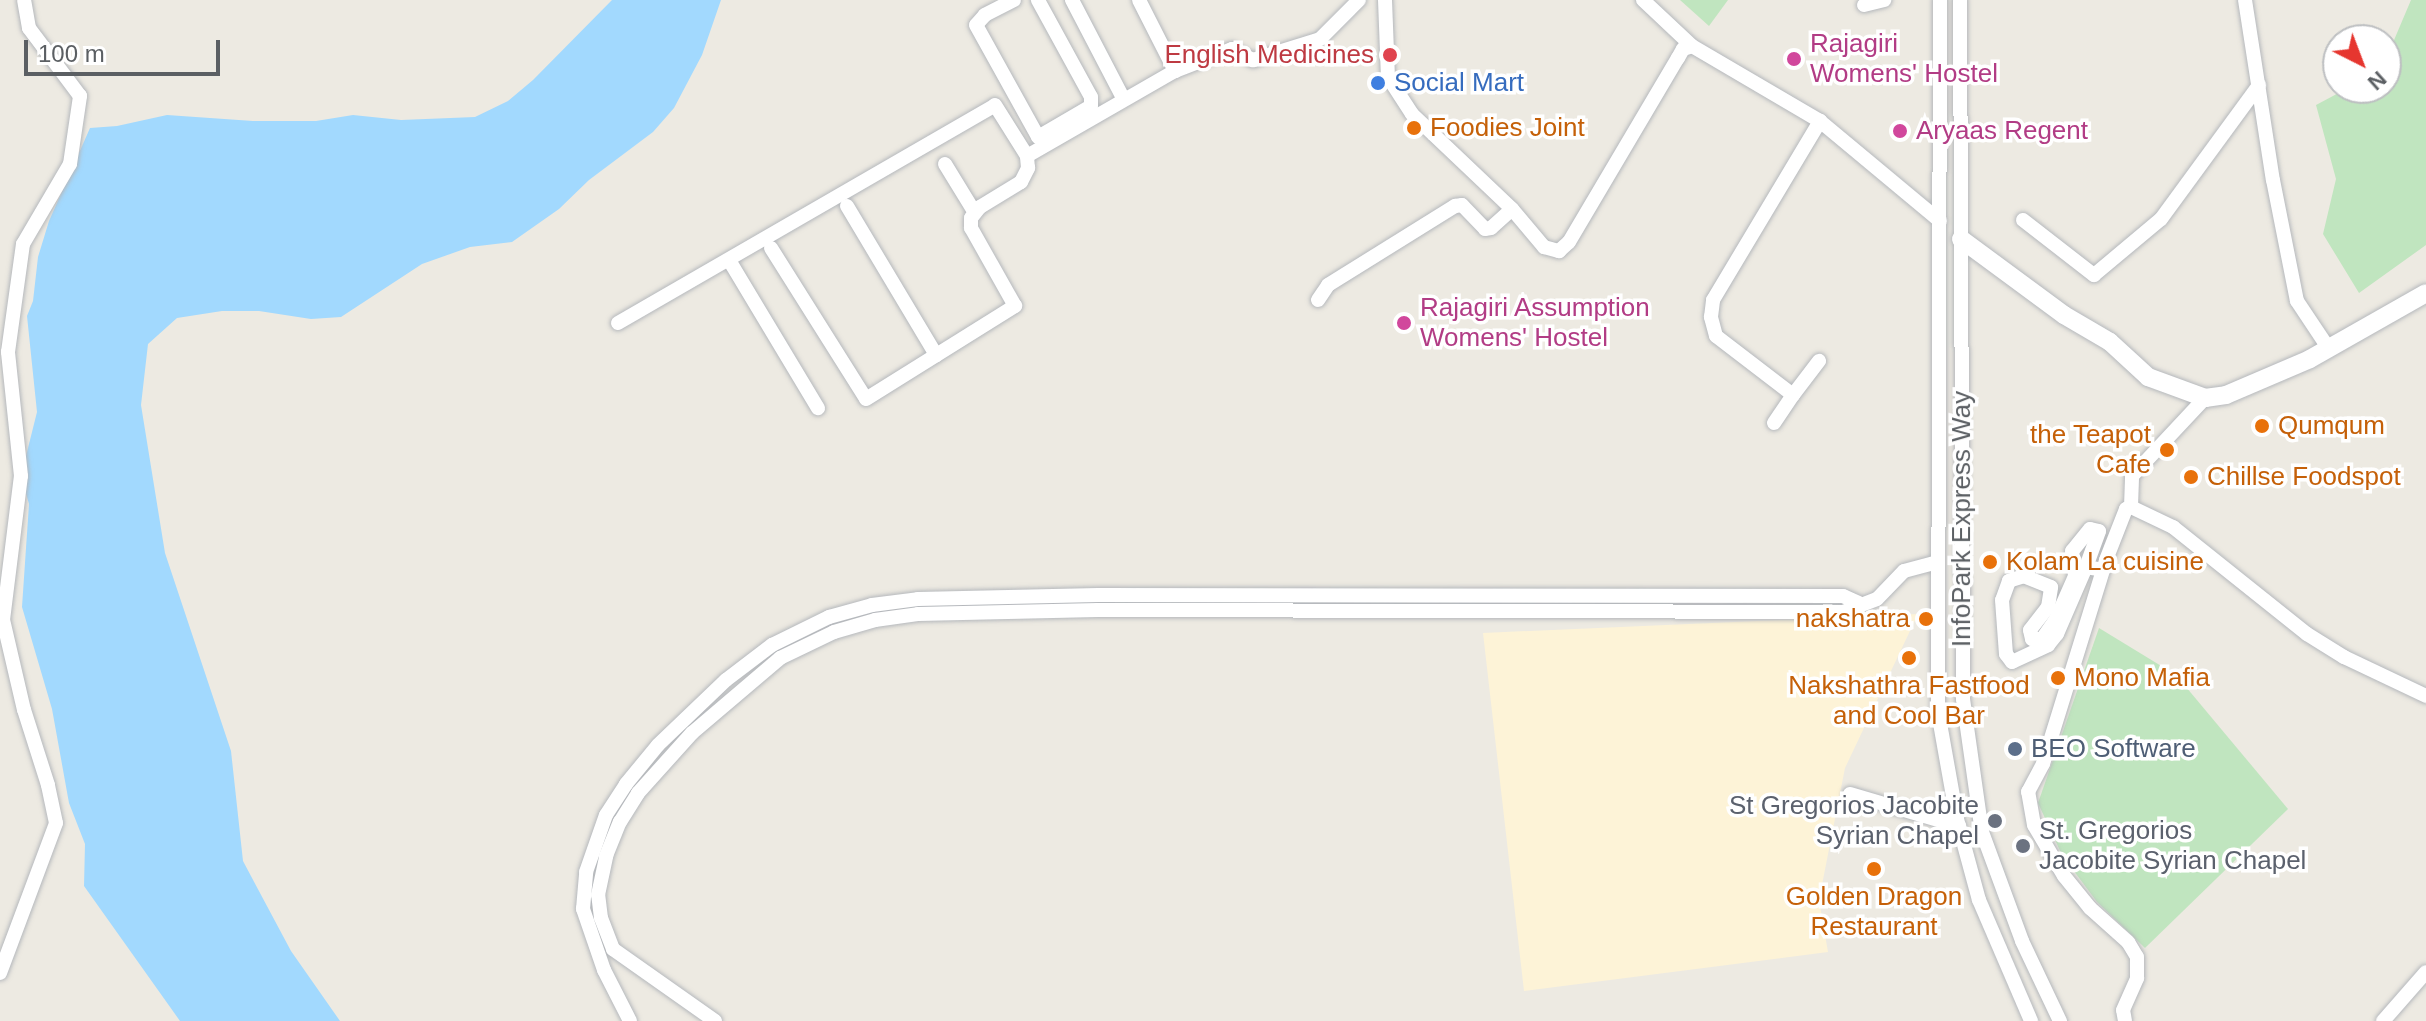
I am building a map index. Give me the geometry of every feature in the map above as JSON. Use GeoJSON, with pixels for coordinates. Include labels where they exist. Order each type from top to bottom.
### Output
{"type":"FeatureCollection","features":[{"type":"Feature","properties":{"kind":"street"},"geometry":{"type":"LineString","coordinates":[[0,973],[56,823],[3,620],[21,476],[8,352],[23,244],[70,164],[80,96],[29,28],[24,0]]}},
{"type":"Feature","properties":{"kind":"street"},"geometry":{"type":"LineString","coordinates":[[1014,0],[985,15],[976,25],[1040,142]]}},
{"type":"Feature","properties":{"kind":"street"},"geometry":{"type":"LineString","coordinates":[[1027,156],[1040,142],[1091,106],[1091,97],[1038,0]]}},
{"type":"Feature","properties":{"kind":"street"},"geometry":{"type":"LineString","coordinates":[[1072,0],[1123,98]]}},
{"type":"Feature","properties":{"kind":"street"},"geometry":{"type":"LineString","coordinates":[[1139,0],[1175,71]]}},
{"type":"Feature","properties":{"kind":"street"},"geometry":{"type":"LineString","coordinates":[[1040,142],[1175,71],[1232,49],[1253,60],[1320,39],[1359,0]]}},
{"type":"Feature","properties":{"kind":"street"},"geometry":{"type":"LineString","coordinates":[[1385,0],[1388,77],[1412,114],[1512,209],[1544,247],[1559,251],[1569,242],[1683,49],[1692,46]]}},
{"type":"Feature","properties":{"kind":"street"},"geometry":{"type":"LineString","coordinates":[[1643,0],[1692,46],[1820,121],[1940,221]]}},
{"type":"Feature","properties":{"kind":"street"},"geometry":{"type":"LineString","coordinates":[[1864,5],[1884,0]]}},
{"type":"Feature","properties":{"kind":"street","name":"InfoPark Express Way"},"geometry":{"type":"LineString","coordinates":[[1940,0],[1938,712],[1959,826],[1979,900],[2031,1021]]}},
{"type":"Feature","properties":{"kind":"street","name":"InfoPark Express Way"},"geometry":{"type":"LineString","coordinates":[[1960,0],[1963,699],[1982,832],[2022,941],[2060,1021]]}},
{"type":"Feature","properties":{"kind":"street"},"geometry":{"type":"LineString","coordinates":[[2245,0],[2297,301],[2327,346]]}},
{"type":"Feature","properties":{"kind":"street"},"geometry":{"type":"LineString","coordinates":[[2023,220],[2094,275],[2161,219],[2259,85]]}},
{"type":"Feature","properties":{"kind":"street"},"geometry":{"type":"LineString","coordinates":[[618,323],[995,105],[1027,156],[1028,168],[1021,182],[975,213],[971,228],[1015,306],[866,399],[771,248]]}},
{"type":"Feature","properties":{"kind":"street"},"geometry":{"type":"LineString","coordinates":[[1793,395],[1727,347],[1716,336],[1711,317],[1721,281],[1820,121]]}},
{"type":"Feature","properties":{"kind":"street"},"geometry":{"type":"LineString","coordinates":[[945,164],[975,213]]}},
{"type":"Feature","properties":{"kind":"street"},"geometry":{"type":"LineString","coordinates":[[1318,300],[1328,285],[1455,206],[1462,205],[1485,229],[1491,228],[1512,209]]}},
{"type":"Feature","properties":{"kind":"street"},"geometry":{"type":"LineString","coordinates":[[847,206],[936,355]]}},
{"type":"Feature","properties":{"kind":"street"},"geometry":{"type":"LineString","coordinates":[[1961,239],[2064,315],[2110,342],[2148,377],[2205,398],[2226,395],[2310,359],[2327,346],[2372,326],[2426,293]]}},
{"type":"Feature","properties":{"kind":"street"},"geometry":{"type":"LineString","coordinates":[[729,260],[818,408]]}},
{"type":"Feature","properties":{"kind":"street"},"geometry":{"type":"LineString","coordinates":[[1774,423],[1819,361]]}},
{"type":"Feature","properties":{"kind":"street"},"geometry":{"type":"LineString","coordinates":[[2131,507],[2132,476],[2205,398]]}},
{"type":"Feature","properties":{"kind":"street"},"geometry":{"type":"LineString","coordinates":[[2125,1021],[2123,1010],[2137,978],[2137,957],[2128,942],[2090,908],[2064,876],[2034,825],[2028,792],[2043,764],[2103,570],[2126,509],[2131,507]]}},
{"type":"Feature","properties":{"kind":"street"},"geometry":{"type":"LineString","coordinates":[[2131,507],[2173,527],[2307,634],[2344,657],[2426,696]]}},
{"type":"Feature","properties":{"kind":"street"},"geometry":{"type":"LineString","coordinates":[[2090,529],[2099,531],[2086,567],[2057,634],[2048,645],[2012,662],[2006,654],[2002,600],[2009,581],[2024,576],[2051,587],[2048,607],[2030,630],[2032,639],[2042,639],[2056,619],[2075,576],[2072,551],[2090,529]]}},
{"type":"Feature","properties":{"kind":"street"},"geometry":{"type":"LineString","coordinates":[[715,1021],[613,949],[601,918],[598,895],[606,856],[628,807],[692,733],[780,658],[834,632],[875,620],[918,614],[1098,610],[1843,612],[1887,592],[1904,571],[1938,562]]}},
{"type":"Feature","properties":{"kind":"street"},"geometry":{"type":"LineString","coordinates":[[2086,567],[2103,570]]}},
{"type":"Feature","properties":{"kind":"street"},"geometry":{"type":"LineString","coordinates":[[630,1021],[604,970],[583,909],[586,872],[606,815],[626,784],[658,745],[726,680],[772,645],[829,617],[872,605],[918,599],[1083,595],[1843,596],[1859,603]]}},
{"type":"Feature","properties":{"kind":"street"},"geometry":{"type":"LineString","coordinates":[[1850,794],[1959,826]]}},
{"type":"Feature","properties":{"kind":"street"},"geometry":{"type":"LineString","coordinates":[[2383,1021],[2426,972]]}},
{"type":"Feature","properties":{"kind":"shaded area"},"geometry":{"type":"Polygon","coordinates":[[[1918,614],[1845,768],[1819,900],[1828,952],[1524,991],[1483,633],[1918,614]]]}},
{"type":"Feature","properties":{"kind":"green space"},"geometry":{"type":"Polygon","coordinates":[[[1680,0],[1728,0],[1709,26],[1680,0]]]}},
{"type":"Feature","properties":{"kind":"green space"},"geometry":{"type":"Polygon","coordinates":[[[2411,0],[2426,0],[2426,245],[2359,293],[2323,234],[2336,179],[2316,105],[2322,102],[2402,104],[2401,24],[2411,0]]]}},
{"type":"Feature","properties":{"kind":"green space"},"geometry":{"type":"Polygon","coordinates":[[[2099,628],[2176,675],[2288,809],[2145,948],[2097,902],[2062,855],[2038,803],[2099,628]]]}},
{"type":"Feature","properties":{"kind":"water"},"geometry":{"type":"Polygon","coordinates":[[[612,0],[721,0],[702,55],[674,108],[653,132],[589,180],[559,209],[512,242],[470,247],[422,264],[341,317],[311,319],[259,311],[222,311],[177,318],[148,344],[141,405],[165,553],[231,751],[243,861],[291,951],[340,1021],[180,1021],[84,886],[85,844],[69,803],[52,709],[22,607],[29,504],[21,476],[37,412],[27,316],[33,301],[38,257],[49,221],[90,128],[117,126],[167,115],[253,121],[316,121],[353,115],[401,120],[475,117],[508,101],[533,80],[612,0]]]}},
{"type":"Feature","properties":{"kind":"place","name":"English Medicines"},"geometry":{"type":"Point","coordinates":[1390,55]}},
{"type":"Feature","properties":{"kind":"place","name":"Rajagiri Womens' Hostel"},"geometry":{"type":"Point","coordinates":[1794,59]}},
{"type":"Feature","properties":{"kind":"place","name":"Social Mart"},"geometry":{"type":"Point","coordinates":[1378,83]}},
{"type":"Feature","properties":{"kind":"place","name":"Foodies Joint"},"geometry":{"type":"Point","coordinates":[1414,128]}},
{"type":"Feature","properties":{"kind":"place","name":"Aryaas Regent"},"geometry":{"type":"Point","coordinates":[1900,131]}},
{"type":"Feature","properties":{"kind":"place","name":"Rajagiri Assumption Womens' Hostel"},"geometry":{"type":"Point","coordinates":[1404,323]}},
{"type":"Feature","properties":{"kind":"place","name":"Qumqum"},"geometry":{"type":"Point","coordinates":[2262,426]}},
{"type":"Feature","properties":{"kind":"place","name":"the Teapot Cafe"},"geometry":{"type":"Point","coordinates":[2167,450]}},
{"type":"Feature","properties":{"kind":"place","name":"Chillse Foodspot"},"geometry":{"type":"Point","coordinates":[2191,477]}},
{"type":"Feature","properties":{"kind":"place","name":"Kolam La cuisine"},"geometry":{"type":"Point","coordinates":[1990,562]}},
{"type":"Feature","properties":{"kind":"place","name":"nakshatra"},"geometry":{"type":"Point","coordinates":[1926,619]}},
{"type":"Feature","properties":{"kind":"place","name":"Nakshathra Fastfood and Cool Bar"},"geometry":{"type":"Point","coordinates":[1909,658]}},
{"type":"Feature","properties":{"kind":"place","name":"Mono Mafia"},"geometry":{"type":"Point","coordinates":[2058,678]}},
{"type":"Feature","properties":{"kind":"place","name":"BEO Software"},"geometry":{"type":"Point","coordinates":[2015,749]}},
{"type":"Feature","properties":{"kind":"place","name":"St Gregorios Jacobite Syrian Chapel"},"geometry":{"type":"Point","coordinates":[1995,821]}},
{"type":"Feature","properties":{"kind":"place","name":"St. Gregorios Jacobite Syrian Chapel"},"geometry":{"type":"Point","coordinates":[2023,846]}},
{"type":"Feature","properties":{"kind":"place","name":"Golden Dragon Restaurant"},"geometry":{"type":"Point","coordinates":[1874,869]}}]}
